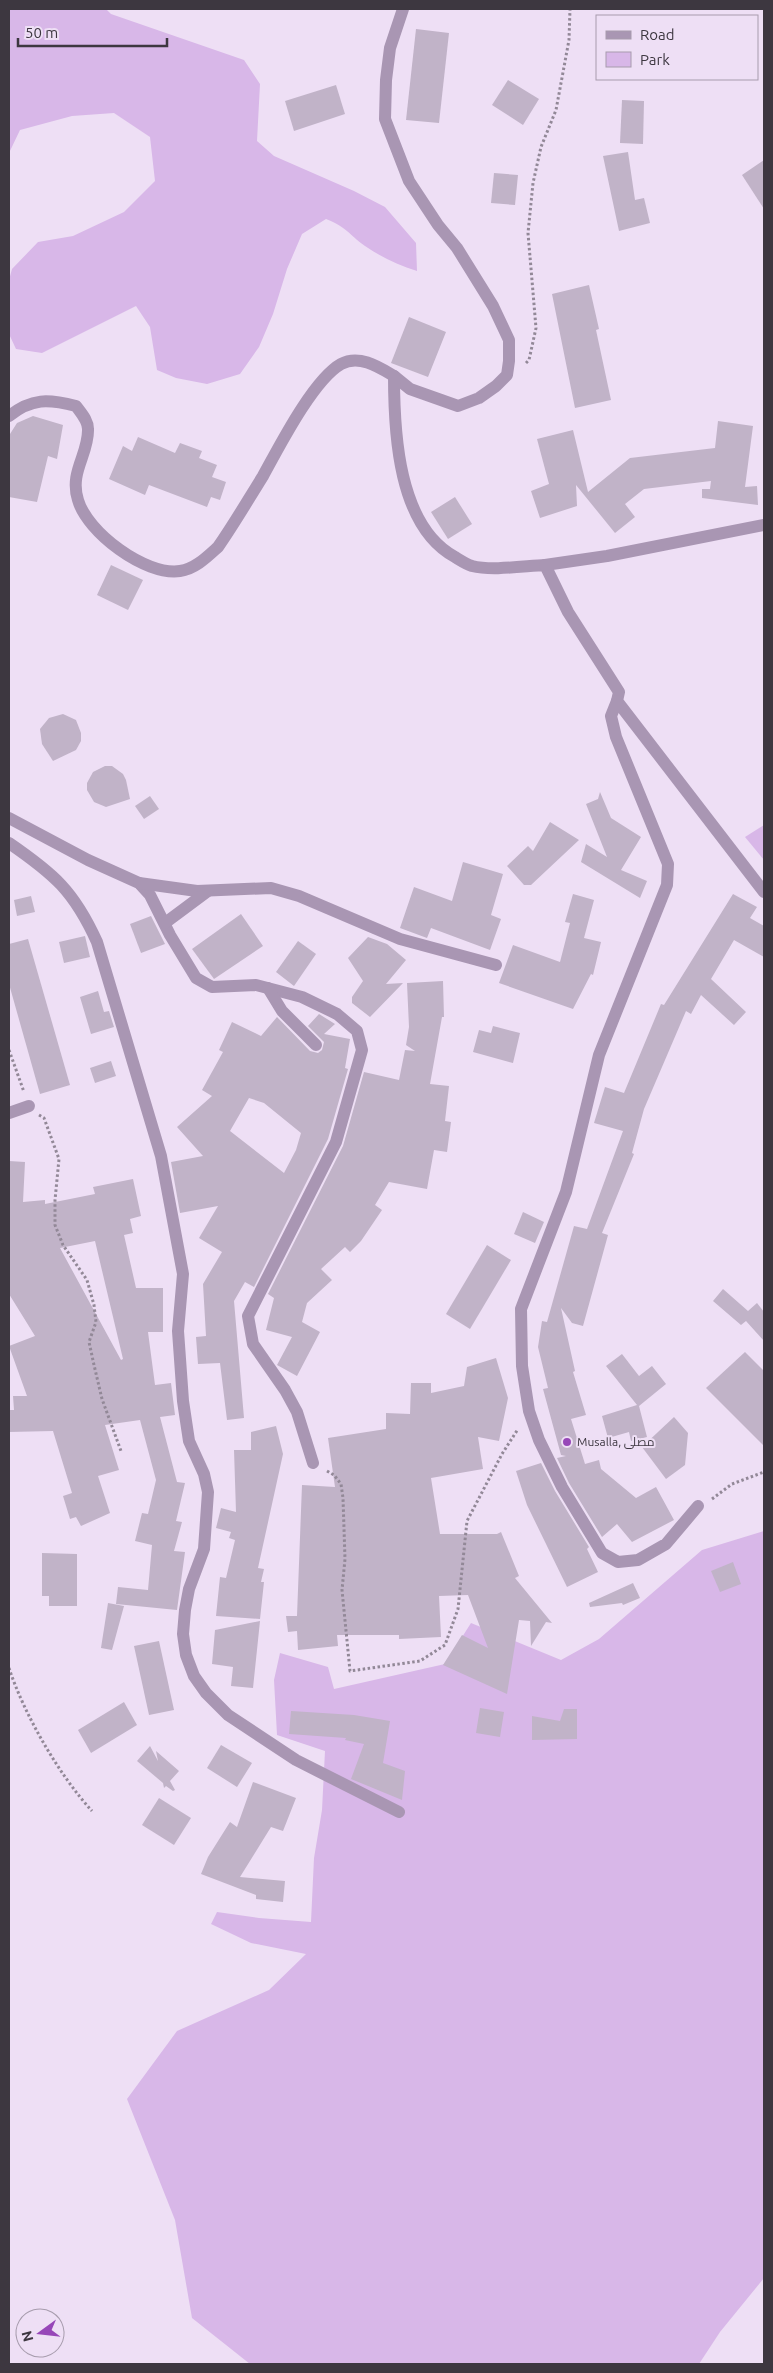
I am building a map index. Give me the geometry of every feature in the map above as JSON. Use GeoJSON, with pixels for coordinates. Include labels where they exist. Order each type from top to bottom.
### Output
{"type":"FeatureCollection","features":[{"type":"Feature","properties":{"kind":"street"},"geometry":{"type":"LineString","coordinates":[[9,416],[29,403],[47,402],[76,406],[84,416],[88,429],[75,480],[78,501],[87,519],[136,562],[157,569],[179,571],[201,563],[218,547],[291,425],[326,377],[342,363],[363,360],[380,367],[410,389],[458,406],[479,398],[507,375],[509,340],[493,306],[458,248],[438,225],[409,181],[384,119],[390,48],[403,9]]}},
{"type":"Feature","properties":{"kind":"street"},"geometry":{"type":"LineString","coordinates":[[394,376],[395,435],[408,493],[426,532],[447,552],[472,566],[545,565],[606,556],[764,525]]}},
{"type":"Feature","properties":{"kind":"street"},"geometry":{"type":"LineString","coordinates":[[545,565],[568,612],[618,692],[617,701],[611,716],[616,737],[668,864],[667,885],[599,1055],[566,1192],[521,1309],[522,1366],[529,1411],[539,1440],[562,1486],[602,1553],[618,1562],[638,1560],[666,1544],[698,1506]]}},
{"type":"Feature","properties":{"kind":"street"},"geometry":{"type":"LineString","coordinates":[[617,701],[764,892]]}},
{"type":"Feature","properties":{"kind":"street"},"geometry":{"type":"LineString","coordinates":[[9,818],[88,860],[139,883],[208,891],[258,887],[271,888],[299,896],[400,939],[496,965]]}},
{"type":"Feature","properties":{"kind":"street"},"geometry":{"type":"LineString","coordinates":[[9,843],[56,878],[80,906],[90,925],[97,942],[161,1156],[183,1274],[178,1331],[186,1423],[189,1441],[204,1474],[208,1492],[204,1549],[189,1589],[183,1634],[186,1655],[194,1676],[206,1693],[228,1715],[296,1760],[399,1812]]}},
{"type":"Feature","properties":{"kind":"street"},"geometry":{"type":"LineString","coordinates":[[139,883],[150,894],[196,978],[212,987],[256,985],[302,997],[336,1014],[357,1031],[362,1050],[336,1142],[248,1316],[252,1344],[285,1390],[297,1412],[313,1463]]}},
{"type":"Feature","properties":{"kind":"street"},"geometry":{"type":"LineString","coordinates":[[165,924],[208,891]]}},
{"type":"Feature","properties":{"kind":"street"},"geometry":{"type":"LineString","coordinates":[[268,988],[282,1011],[316,1045]]}},
{"type":"Feature","properties":{"kind":"street"},"geometry":{"type":"LineString","coordinates":[[9,1113],[29,1106]]}},
{"type":"Feature","properties":{"kind":"path"},"geometry":{"type":"LineString","coordinates":[[507,375],[516,372],[529,360],[536,328],[528,233],[530,205],[541,147],[556,110],[569,40],[570,9]]}},
{"type":"Feature","properties":{"kind":"path"},"geometry":{"type":"LineString","coordinates":[[9,1050],[29,1106],[44,1118],[59,1160],[55,1225],[63,1245],[87,1280],[94,1305],[96,1322],[89,1342],[102,1399],[121,1451]]}},
{"type":"Feature","properties":{"kind":"path"},"geometry":{"type":"LineString","coordinates":[[313,1463],[334,1475],[341,1484],[345,1559],[342,1590],[350,1671],[420,1661],[445,1645],[458,1609],[468,1521],[502,1454],[529,1411]]}},
{"type":"Feature","properties":{"kind":"path"},"geometry":{"type":"LineString","coordinates":[[698,1506],[717,1496],[732,1484],[764,1472]]}},
{"type":"Feature","properties":{"kind":"path"},"geometry":{"type":"LineString","coordinates":[[9,1668],[25,1706],[57,1764],[75,1793],[92,1811]]}},
{"type":"Feature","properties":{"kind":"green space"},"geometry":{"type":"Polygon","coordinates":[[[9,9],[106,9],[111,14],[244,60],[260,84],[257,141],[274,156],[354,191],[385,207],[416,243],[417,271],[377,254],[343,228],[326,219],[302,234],[287,269],[273,314],[259,347],[240,374],[207,384],[176,378],[157,370],[150,327],[136,306],[42,353],[16,349],[9,334],[9,280],[12,269],[38,242],[73,236],[124,212],[155,181],[150,137],[114,113],[72,116],[20,130],[9,153],[9,9]]]}},
{"type":"Feature","properties":{"kind":"green space"},"geometry":{"type":"Polygon","coordinates":[[[764,825],[764,860],[745,837],[764,825]]]}},
{"type":"Feature","properties":{"kind":"green space"},"geometry":{"type":"Polygon","coordinates":[[[764,1531],[764,2278],[720,2332],[699,2364],[250,2364],[192,2318],[175,2220],[127,2099],[177,2031],[269,1990],[306,1954],[251,1943],[211,1924],[217,1912],[259,1918],[311,1922],[314,1858],[322,1810],[325,1751],[277,1735],[274,1680],[280,1653],[328,1667],[334,1689],[445,1664],[471,1623],[561,1660],[599,1639],[702,1550],[764,1531]]]}},
{"type":"Feature","properties":{"kind":"building"},"geometry":{"type":"Polygon","coordinates":[[[416,29],[449,33],[439,123],[406,120],[416,29]]]}},
{"type":"Feature","properties":{"kind":"building"},"geometry":{"type":"Polygon","coordinates":[[[508,80],[539,99],[523,125],[492,105],[508,80]]]}},
{"type":"Feature","properties":{"kind":"building"},"geometry":{"type":"Polygon","coordinates":[[[336,85],[345,114],[294,131],[285,101],[336,85]]]}},
{"type":"Feature","properties":{"kind":"building"},"geometry":{"type":"Polygon","coordinates":[[[622,100],[644,101],[643,144],[620,143],[622,100]]]}},
{"type":"Feature","properties":{"kind":"building"},"geometry":{"type":"Polygon","coordinates":[[[628,152],[635,200],[644,198],[650,223],[619,231],[603,156],[628,152]]]}},
{"type":"Feature","properties":{"kind":"building"},"geometry":{"type":"Polygon","coordinates":[[[764,160],[764,209],[742,175],[764,160]]]}},
{"type":"Feature","properties":{"kind":"building"},"geometry":{"type":"Polygon","coordinates":[[[494,173],[518,175],[515,205],[491,203],[494,173]]]}},
{"type":"Feature","properties":{"kind":"building"},"geometry":{"type":"Polygon","coordinates":[[[589,285],[599,329],[596,330],[611,400],[575,408],[552,294],[589,285]]]}},
{"type":"Feature","properties":{"kind":"building"},"geometry":{"type":"Polygon","coordinates":[[[409,317],[446,332],[428,377],[391,363],[409,317]]]}},
{"type":"Feature","properties":{"kind":"building"},"geometry":{"type":"Polygon","coordinates":[[[33,416],[63,425],[57,459],[48,456],[37,502],[9,497],[10,434],[17,423],[33,416]]]}},
{"type":"Feature","properties":{"kind":"building"},"geometry":{"type":"Polygon","coordinates":[[[718,421],[753,426],[745,487],[757,486],[758,505],[702,498],[702,489],[710,489],[711,481],[644,489],[625,504],[635,517],[615,533],[576,485],[577,506],[540,518],[531,491],[549,484],[537,439],[573,430],[588,492],[630,458],[715,448],[718,421]]]}},
{"type":"Feature","properties":{"kind":"building"},"geometry":{"type":"Polygon","coordinates":[[[138,437],[175,453],[180,443],[202,451],[199,458],[217,465],[212,477],[226,482],[220,500],[211,497],[207,507],[149,485],[145,495],[109,479],[123,446],[132,451],[138,437]]]}},
{"type":"Feature","properties":{"kind":"building"},"geometry":{"type":"Polygon","coordinates":[[[455,497],[472,524],[448,539],[431,512],[455,497]]]}},
{"type":"Feature","properties":{"kind":"building"},"geometry":{"type":"Polygon","coordinates":[[[111,565],[143,580],[128,610],[97,595],[111,565]]]}},
{"type":"Feature","properties":{"kind":"building"},"geometry":{"type":"Polygon","coordinates":[[[63,714],[76,720],[81,733],[81,741],[76,750],[53,761],[42,744],[40,729],[49,718],[63,714]]]}},
{"type":"Feature","properties":{"kind":"building"},"geometry":{"type":"Polygon","coordinates":[[[105,766],[112,766],[123,774],[130,799],[106,807],[94,802],[87,790],[87,783],[93,772],[105,766]]]}},
{"type":"Feature","properties":{"kind":"building"},"geometry":{"type":"Polygon","coordinates":[[[600,792],[611,818],[641,837],[621,870],[647,881],[640,898],[581,862],[586,844],[607,857],[586,804],[598,799],[600,792]]]}},
{"type":"Feature","properties":{"kind":"building"},"geometry":{"type":"Polygon","coordinates":[[[150,796],[159,809],[144,819],[135,806],[150,796]]]}},
{"type":"Feature","properties":{"kind":"building"},"geometry":{"type":"Polygon","coordinates":[[[550,822],[579,840],[531,885],[524,885],[507,866],[528,846],[533,851],[550,822]]]}},
{"type":"Feature","properties":{"kind":"building"},"geometry":{"type":"Polygon","coordinates":[[[463,862],[503,874],[491,915],[501,919],[490,950],[431,928],[427,938],[400,928],[414,887],[452,901],[463,862]]]}},
{"type":"Feature","properties":{"kind":"building"},"geometry":{"type":"Polygon","coordinates":[[[573,894],[594,900],[584,938],[601,942],[593,975],[591,974],[573,1009],[499,983],[513,945],[560,962],[570,923],[565,922],[573,894]]]}},
{"type":"Feature","properties":{"kind":"building"},"geometry":{"type":"Polygon","coordinates":[[[733,894],[757,907],[750,918],[764,926],[764,957],[734,940],[711,979],[746,1012],[734,1025],[701,995],[691,1014],[686,1011],[644,1109],[632,1153],[634,1154],[602,1233],[608,1235],[583,1326],[572,1323],[561,1308],[575,1371],[573,1372],[586,1415],[571,1419],[585,1464],[599,1460],[601,1469],[636,1498],[656,1487],[674,1520],[632,1542],[617,1524],[602,1537],[569,1483],[557,1458],[566,1456],[561,1455],[543,1389],[548,1388],[538,1347],[542,1321],[547,1322],[574,1226],[587,1229],[623,1131],[594,1123],[605,1087],[624,1093],[661,1004],[664,1005],[733,894]]]}},
{"type":"Feature","properties":{"kind":"building"},"geometry":{"type":"Polygon","coordinates":[[[31,896],[35,912],[17,916],[14,900],[31,896]]]}},
{"type":"Feature","properties":{"kind":"building"},"geometry":{"type":"Polygon","coordinates":[[[241,914],[263,946],[214,979],[192,949],[241,914]]]}},
{"type":"Feature","properties":{"kind":"building"},"geometry":{"type":"Polygon","coordinates":[[[151,916],[165,944],[141,953],[130,924],[151,916]]]}},
{"type":"Feature","properties":{"kind":"building"},"geometry":{"type":"Polygon","coordinates":[[[85,936],[90,957],[64,963],[59,942],[85,936]]]}},
{"type":"Feature","properties":{"kind":"building"},"geometry":{"type":"Polygon","coordinates":[[[368,937],[387,944],[406,960],[386,984],[403,983],[370,1017],[352,1003],[352,997],[363,981],[348,958],[368,937]]]}},
{"type":"Feature","properties":{"kind":"building"},"geometry":{"type":"Polygon","coordinates":[[[28,939],[70,1085],[40,1094],[9,984],[9,944],[28,939]]]}},
{"type":"Feature","properties":{"kind":"building"},"geometry":{"type":"Polygon","coordinates":[[[298,941],[316,954],[294,986],[276,972],[298,941]]]}},
{"type":"Feature","properties":{"kind":"building"},"geometry":{"type":"Polygon","coordinates":[[[443,981],[444,1017],[442,1017],[430,1084],[449,1086],[445,1121],[451,1122],[447,1152],[434,1150],[427,1189],[389,1182],[375,1205],[382,1210],[361,1241],[350,1252],[345,1247],[321,1269],[332,1280],[307,1303],[302,1322],[320,1332],[297,1376],[277,1365],[292,1337],[266,1330],[274,1298],[268,1294],[343,1146],[364,1072],[399,1080],[405,1050],[415,1051],[406,1045],[409,1027],[407,983],[443,981]]]}},
{"type":"Feature","properties":{"kind":"building"},"geometry":{"type":"Polygon","coordinates":[[[98,991],[104,1012],[109,1011],[114,1027],[91,1034],[80,997],[98,991]]]}},
{"type":"Feature","properties":{"kind":"building"},"geometry":{"type":"Polygon","coordinates":[[[319,1014],[335,1024],[324,1034],[350,1039],[345,1068],[348,1069],[328,1139],[254,1287],[245,1282],[234,1301],[244,1418],[227,1420],[220,1363],[198,1364],[196,1337],[206,1336],[203,1284],[222,1252],[199,1238],[218,1206],[180,1213],[171,1162],[203,1156],[177,1127],[212,1096],[202,1090],[223,1052],[219,1050],[232,1022],[261,1036],[277,1017],[310,1051],[318,1053],[322,1050],[324,1042],[308,1026],[319,1014]],[[249,1098],[230,1131],[284,1173],[296,1150],[301,1133],[264,1103],[249,1098]]]}},
{"type":"Feature","properties":{"kind":"building"},"geometry":{"type":"Polygon","coordinates":[[[493,1026],[520,1033],[513,1063],[473,1052],[479,1030],[491,1033],[493,1026]]]}},
{"type":"Feature","properties":{"kind":"building"},"geometry":{"type":"Polygon","coordinates":[[[111,1061],[116,1076],[95,1083],[90,1068],[111,1061]]]}},
{"type":"Feature","properties":{"kind":"building"},"geometry":{"type":"Polygon","coordinates":[[[9,1161],[25,1162],[23,1202],[45,1200],[45,1204],[95,1194],[93,1187],[133,1179],[141,1216],[130,1219],[133,1233],[124,1235],[136,1288],[163,1288],[163,1332],[148,1332],[155,1385],[171,1383],[175,1415],[160,1417],[177,1482],[185,1483],[176,1521],[182,1522],[174,1551],[185,1552],[177,1610],[116,1604],[118,1587],[148,1590],[152,1545],[135,1541],[142,1513],[148,1514],[156,1480],[140,1420],[105,1425],[119,1470],[98,1476],[110,1513],[81,1526],[76,1517],[70,1519],[63,1496],[72,1493],[53,1431],[9,1432],[9,1410],[14,1410],[13,1396],[27,1396],[9,1346],[35,1336],[9,1294],[9,1161]],[[95,1241],[60,1248],[121,1360],[123,1359],[95,1241]]]}},
{"type":"Feature","properties":{"kind":"building"},"geometry":{"type":"Polygon","coordinates":[[[523,1212],[544,1222],[535,1243],[514,1234],[523,1212]]]}},
{"type":"Feature","properties":{"kind":"building"},"geometry":{"type":"Polygon","coordinates":[[[487,1245],[511,1260],[470,1329],[446,1314],[487,1245]]]}},
{"type":"Feature","properties":{"kind":"building"},"geometry":{"type":"Polygon","coordinates":[[[723,1289],[748,1311],[757,1303],[764,1312],[764,1341],[746,1321],[741,1325],[713,1301],[723,1289]]]}},
{"type":"Feature","properties":{"kind":"building"},"geometry":{"type":"Polygon","coordinates":[[[745,1352],[764,1371],[764,1446],[706,1388],[745,1352]]]}},
{"type":"Feature","properties":{"kind":"building"},"geometry":{"type":"Polygon","coordinates":[[[622,1354],[639,1376],[652,1366],[666,1384],[639,1406],[647,1437],[631,1441],[629,1432],[608,1438],[602,1416],[637,1405],[606,1366],[622,1354]]]}},
{"type":"Feature","properties":{"kind":"building"},"geometry":{"type":"Polygon","coordinates":[[[496,1358],[508,1398],[499,1441],[478,1437],[483,1469],[431,1478],[440,1534],[497,1534],[501,1532],[519,1576],[515,1578],[552,1623],[546,1622],[531,1646],[530,1621],[519,1620],[507,1694],[443,1665],[462,1635],[488,1648],[468,1595],[439,1596],[441,1637],[399,1639],[399,1635],[337,1635],[338,1646],[298,1650],[297,1631],[288,1632],[286,1616],[297,1616],[302,1485],[335,1487],[328,1438],[386,1429],[386,1413],[410,1414],[411,1383],[431,1383],[431,1393],[464,1386],[467,1367],[496,1358]]]}},
{"type":"Feature","properties":{"kind":"building"},"geometry":{"type":"Polygon","coordinates":[[[674,1417],[688,1433],[685,1465],[666,1479],[642,1447],[674,1417]]]}},
{"type":"Feature","properties":{"kind":"building"},"geometry":{"type":"Polygon","coordinates":[[[276,1426],[283,1454],[258,1568],[264,1569],[261,1582],[264,1582],[260,1619],[216,1616],[220,1577],[226,1578],[235,1540],[229,1538],[231,1532],[216,1528],[221,1508],[236,1512],[234,1450],[251,1450],[251,1432],[276,1426]]]}},
{"type":"Feature","properties":{"kind":"building"},"geometry":{"type":"Polygon","coordinates":[[[541,1463],[555,1491],[589,1547],[587,1549],[598,1572],[567,1587],[527,1505],[516,1471],[541,1463]]]}},
{"type":"Feature","properties":{"kind":"building"},"geometry":{"type":"Polygon","coordinates":[[[42,1553],[77,1554],[77,1606],[49,1606],[49,1596],[42,1596],[42,1553]]]}},
{"type":"Feature","properties":{"kind":"building"},"geometry":{"type":"Polygon","coordinates":[[[733,1562],[741,1584],[720,1592],[711,1571],[733,1562]]]}},
{"type":"Feature","properties":{"kind":"building"},"geometry":{"type":"Polygon","coordinates":[[[633,1583],[640,1598],[623,1605],[622,1603],[590,1607],[589,1603],[633,1583]]]}},
{"type":"Feature","properties":{"kind":"building"},"geometry":{"type":"Polygon","coordinates":[[[108,1603],[124,1606],[112,1650],[101,1648],[108,1603]]]}},
{"type":"Feature","properties":{"kind":"building"},"geometry":{"type":"Polygon","coordinates":[[[260,1621],[253,1688],[231,1686],[233,1667],[212,1664],[215,1630],[260,1621]]]}},
{"type":"Feature","properties":{"kind":"building"},"geometry":{"type":"Polygon","coordinates":[[[159,1641],[174,1710],[149,1715],[134,1646],[159,1641]]]}},
{"type":"Feature","properties":{"kind":"building"},"geometry":{"type":"Polygon","coordinates":[[[124,1702],[137,1725],[91,1753],[78,1730],[124,1702]]]}},
{"type":"Feature","properties":{"kind":"building"},"geometry":{"type":"Polygon","coordinates":[[[480,1708],[504,1712],[500,1737],[476,1733],[480,1708]]]}},
{"type":"Feature","properties":{"kind":"building"},"geometry":{"type":"Polygon","coordinates":[[[564,1709],[577,1709],[577,1739],[532,1740],[532,1716],[560,1721],[564,1709]]]}},
{"type":"Feature","properties":{"kind":"building"},"geometry":{"type":"Polygon","coordinates":[[[291,1711],[354,1715],[390,1721],[383,1763],[405,1771],[402,1800],[351,1779],[364,1744],[345,1740],[346,1738],[289,1734],[291,1711]]]}},
{"type":"Feature","properties":{"kind":"building"},"geometry":{"type":"Polygon","coordinates":[[[221,1745],[252,1763],[237,1787],[207,1768],[221,1745]]]}},
{"type":"Feature","properties":{"kind":"building"},"geometry":{"type":"Polygon","coordinates":[[[150,1746],[158,1761],[156,1751],[179,1771],[170,1781],[175,1790],[173,1791],[166,1786],[164,1788],[163,1783],[137,1761],[150,1746]]]}},
{"type":"Feature","properties":{"kind":"building"},"geometry":{"type":"Polygon","coordinates":[[[253,1782],[296,1798],[283,1831],[271,1827],[240,1877],[285,1881],[283,1902],[256,1899],[256,1895],[201,1874],[208,1857],[230,1822],[237,1827],[253,1782]]]}},
{"type":"Feature","properties":{"kind":"building"},"geometry":{"type":"Polygon","coordinates":[[[159,1798],[191,1818],[174,1845],[142,1825],[159,1798]]]}},
{"type":"Feature","properties":{"kind":"place","name":"Musalla, مصلى"},"geometry":{"type":"Point","coordinates":[567,1442]}}]}
